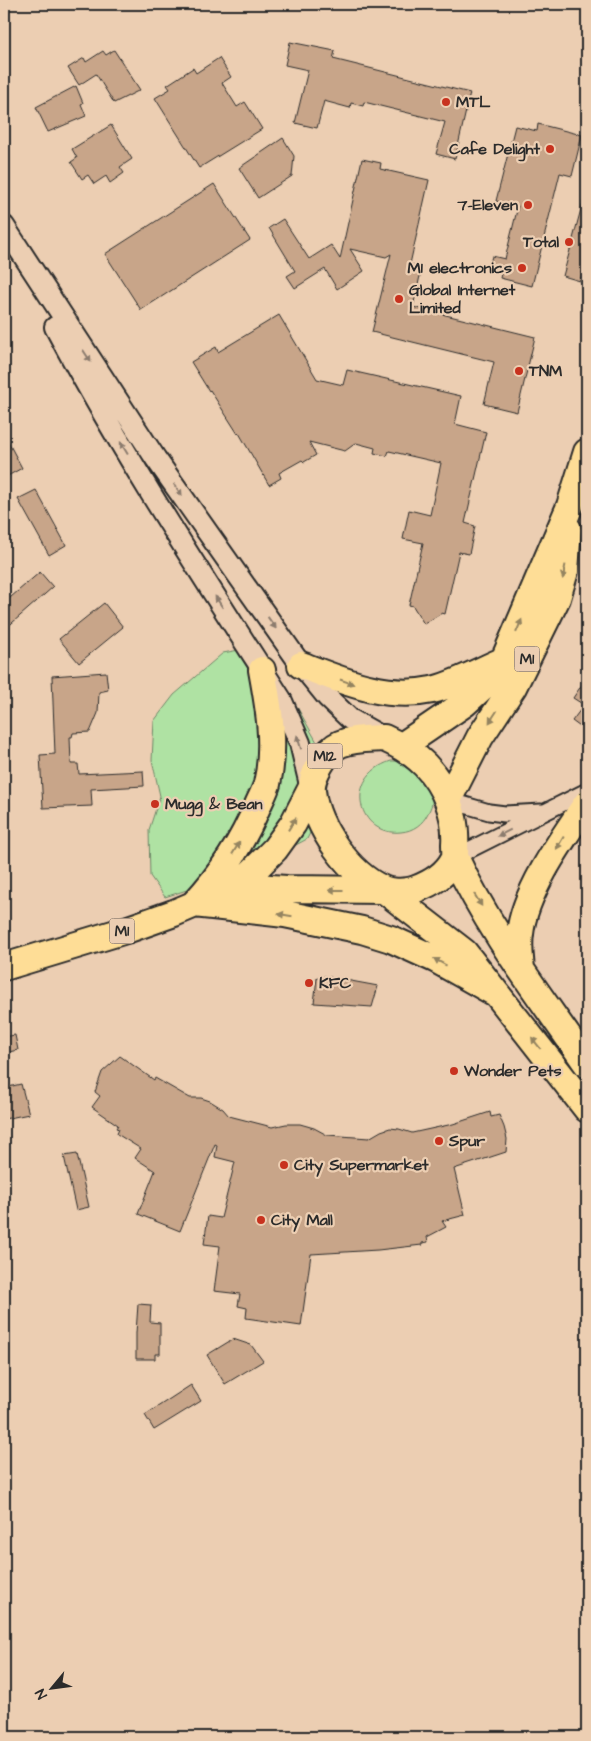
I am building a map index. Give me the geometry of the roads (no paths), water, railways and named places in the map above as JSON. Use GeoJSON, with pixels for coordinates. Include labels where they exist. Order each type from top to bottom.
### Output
{"type":"FeatureCollection","features":[{"type":"Feature","properties":{"kind":"highway","name":"M1"},"geometry":{"type":"LineString","coordinates":[[393,742],[465,703],[489,680],[504,660],[570,506],[587,452]]}},
{"type":"Feature","properties":{"kind":"highway","name":"M1"},"geometry":{"type":"LineString","coordinates":[[448,800],[480,737],[513,686],[557,598],[565,571],[570,506]]}},
{"type":"Feature","properties":{"kind":"highway"},"geometry":{"type":"LineString","coordinates":[[301,665],[366,688],[396,694],[433,690],[504,660]]}},
{"type":"Feature","properties":{"kind":"highway"},"geometry":{"type":"LineString","coordinates":[[194,904],[228,862],[255,813],[267,785],[271,753],[271,718],[262,670]]}},
{"type":"Feature","properties":{"kind":"highway","name":"M12"},"geometry":{"type":"LineString","coordinates":[[393,742],[356,739],[338,744],[327,753],[319,765],[311,789],[326,832],[361,876],[384,890],[464,952],[587,1109]]}},
{"type":"Feature","properties":{"kind":"highway"},"geometry":{"type":"LineString","coordinates":[[393,742],[425,764],[437,779],[454,817],[456,834],[455,857],[467,884],[521,969],[587,1064]]}},
{"type":"Feature","properties":{"kind":"highway","name":"M1"},"geometry":{"type":"LineString","coordinates":[[4,967],[126,930],[238,886],[275,849],[293,824],[311,789]]}},
{"type":"Feature","properties":{"kind":"highway"},"geometry":{"type":"LineString","coordinates":[[521,969],[520,934],[527,904],[555,851],[587,803]]}},
{"type":"Feature","properties":{"kind":"highway","name":"M12"},"geometry":{"type":"LineString","coordinates":[[384,890],[410,891],[431,884],[445,872],[455,857]]}},
{"type":"Feature","properties":{"kind":"highway","name":"M1"},"geometry":{"type":"LineString","coordinates":[[238,886],[287,889],[384,890]]}},
{"type":"Feature","properties":{"kind":"highway"},"geometry":{"type":"LineString","coordinates":[[194,904],[285,914],[362,930],[392,939],[435,959],[498,994]]}},
{"type":"Feature","properties":{"kind":"main road"},"geometry":{"type":"LineString","coordinates":[[4,228],[156,459],[301,665],[327,698],[338,708],[350,718],[393,742]]}},
{"type":"Feature","properties":{"kind":"main road"},"geometry":{"type":"LineString","coordinates":[[4,228],[79,373],[215,596],[281,699],[300,743],[311,789]]}},
{"type":"Feature","properties":{"kind":"street"},"geometry":{"type":"LineString","coordinates":[[455,857],[587,791]]}},
{"type":"Feature","properties":{"kind":"street"},"geometry":{"type":"LineString","coordinates":[[448,800],[489,812],[505,814],[548,812]]}},
{"type":"Feature","properties":{"kind":"place","name":"MTL"},"geometry":{"type":"Point","coordinates":[446,102]}},
{"type":"Feature","properties":{"kind":"place","name":"Cafe Delight"},"geometry":{"type":"Point","coordinates":[550,149]}},
{"type":"Feature","properties":{"kind":"place","name":"7-Eleven"},"geometry":{"type":"Point","coordinates":[528,205]}},
{"type":"Feature","properties":{"kind":"place","name":"Total"},"geometry":{"type":"Point","coordinates":[569,242]}},
{"type":"Feature","properties":{"kind":"place","name":"M1 electronics"},"geometry":{"type":"Point","coordinates":[522,268]}},
{"type":"Feature","properties":{"kind":"place","name":"Global Internet Limited"},"geometry":{"type":"Point","coordinates":[399,299]}},
{"type":"Feature","properties":{"kind":"place","name":"TNM"},"geometry":{"type":"Point","coordinates":[519,371]}},
{"type":"Feature","properties":{"kind":"place","name":"Mugg & Bean"},"geometry":{"type":"Point","coordinates":[155,804]}},
{"type":"Feature","properties":{"kind":"place","name":"KFC"},"geometry":{"type":"Point","coordinates":[309,983]}},
{"type":"Feature","properties":{"kind":"place","name":"Wonder Pets"},"geometry":{"type":"Point","coordinates":[454,1071]}},
{"type":"Feature","properties":{"kind":"place","name":"Spur"},"geometry":{"type":"Point","coordinates":[439,1141]}},
{"type":"Feature","properties":{"kind":"place","name":"City Supermarket"},"geometry":{"type":"Point","coordinates":[284,1165]}},
{"type":"Feature","properties":{"kind":"place","name":"City Mall"},"geometry":{"type":"Point","coordinates":[261,1220]}}]}
